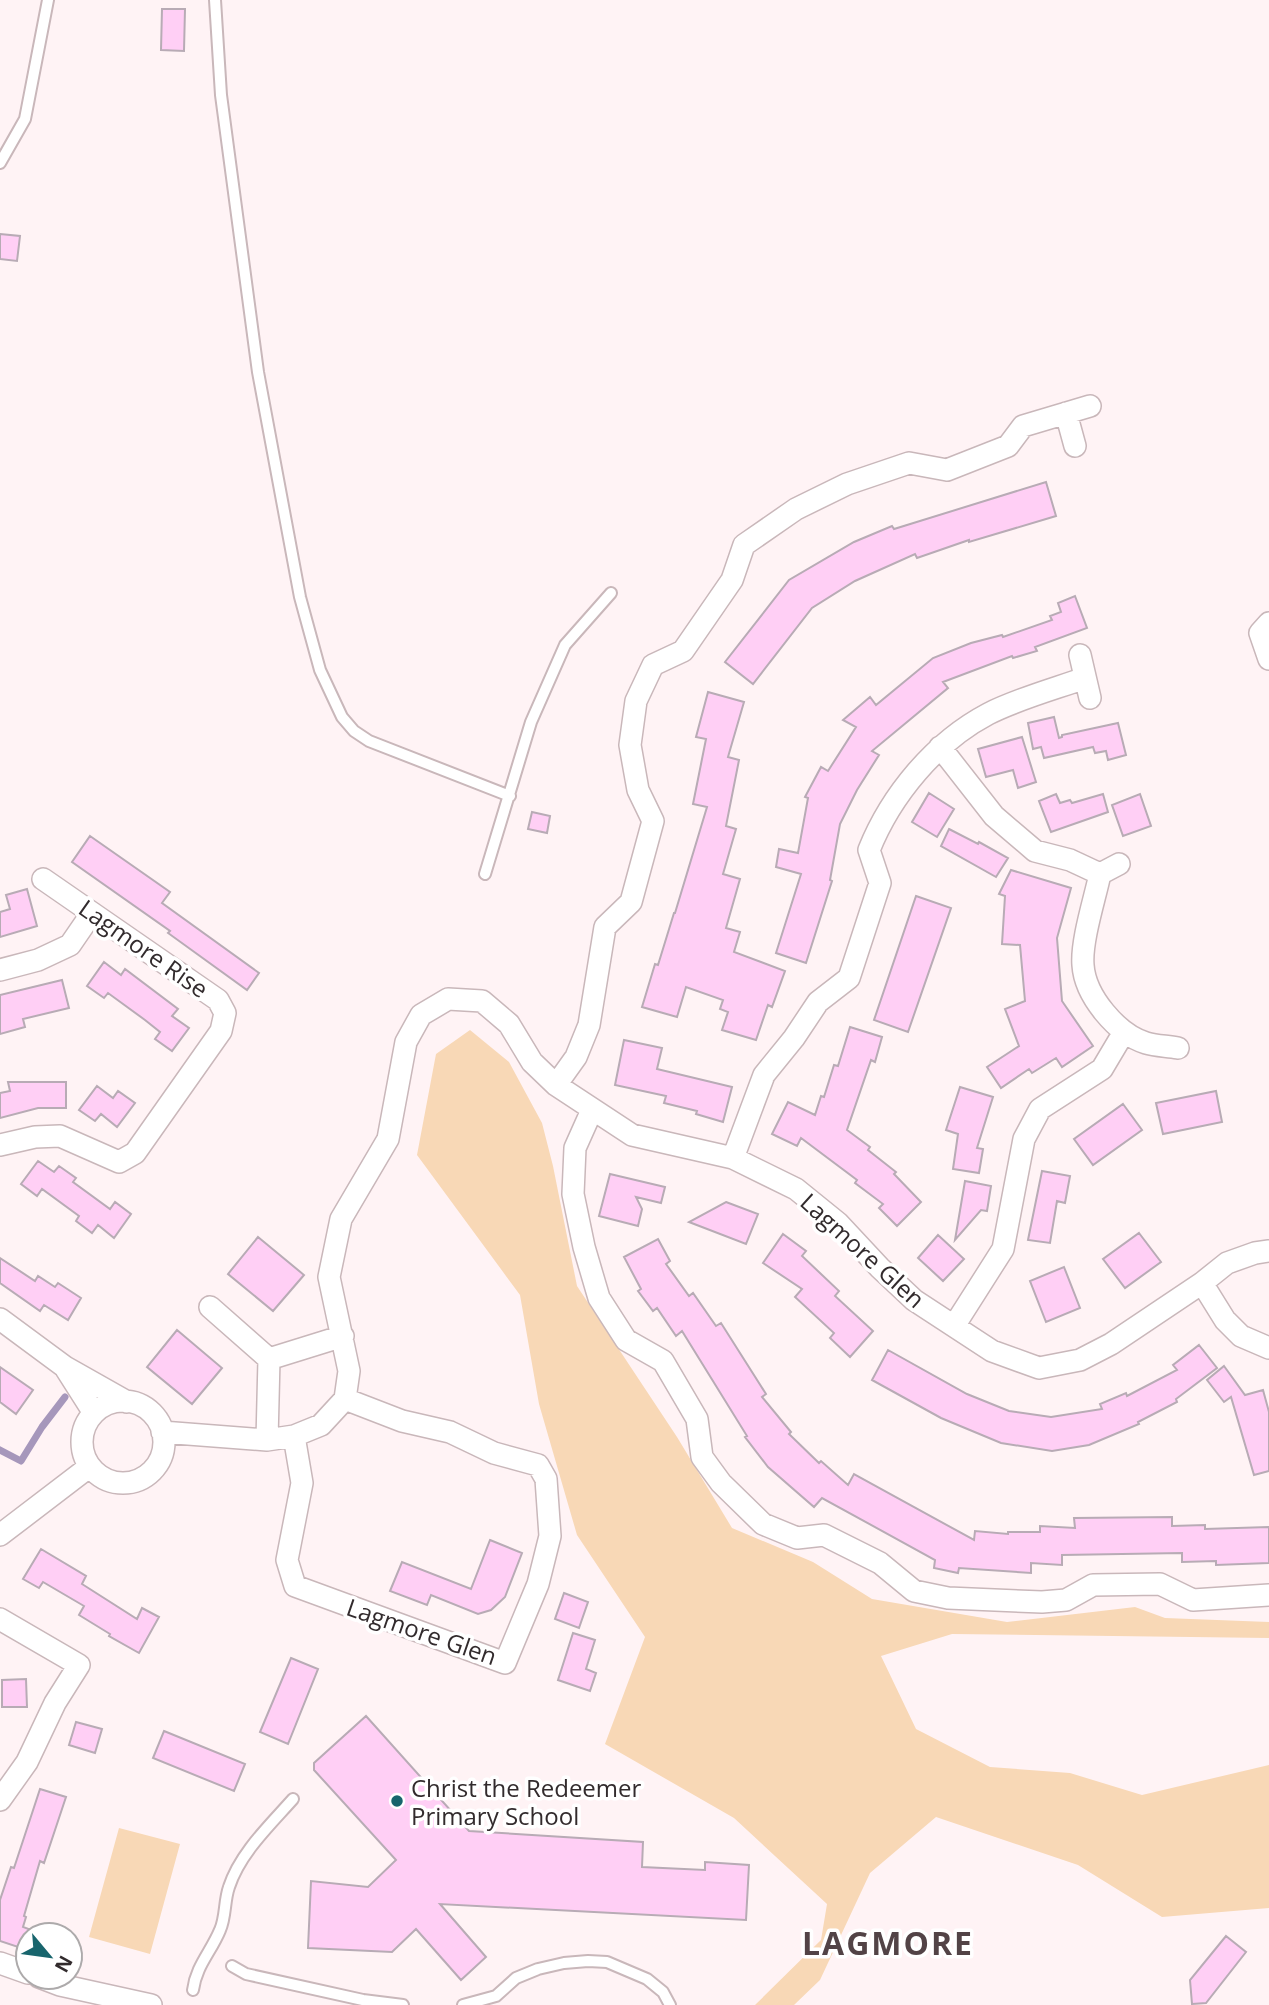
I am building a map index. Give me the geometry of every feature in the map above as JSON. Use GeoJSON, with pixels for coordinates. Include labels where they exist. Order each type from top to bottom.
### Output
{"type":"FeatureCollection","features":[{"type":"Feature","properties":{"kind":"street"},"geometry":{"type":"LineString","coordinates":[[556,1085],[576,1057],[589,1025],[605,927],[631,902],[653,821],[638,790],[630,745],[636,701],[653,665],[683,651],[732,580],[744,545],[796,509],[847,484],[909,463],[947,470],[1008,446],[1023,426],[1090,406]]}},
{"type":"Feature","properties":{"kind":"street"},"geometry":{"type":"LineString","coordinates":[[1066,413],[1075,446]]}},
{"type":"Feature","properties":{"kind":"street"},"geometry":{"type":"LineString","coordinates":[[1269,622],[1260,633],[1269,659]]}},
{"type":"Feature","properties":{"kind":"street"},"geometry":{"type":"LineString","coordinates":[[733,1158],[764,1075],[794,1038],[818,1002],[849,978],[880,883],[869,850],[879,825],[899,794],[940,747],[988,714],[1087,688],[1080,655]]}},
{"type":"Feature","properties":{"kind":"street"},"geometry":{"type":"LineString","coordinates":[[940,747],[994,816],[1035,851],[1110,869],[1089,923],[1083,966],[1095,1002],[1124,1032],[1144,1042],[1178,1048]]}},
{"type":"Feature","properties":{"kind":"street","name":"Lagmore Rise"},"geometry":{"type":"LineString","coordinates":[[0,1145],[35,1137],[60,1136],[119,1162],[135,1153],[221,1031],[225,1013],[218,1000],[43,879]]}},
{"type":"Feature","properties":{"kind":"street"},"geometry":{"type":"LineString","coordinates":[[0,970],[38,960],[70,946],[92,913]]}},
{"type":"Feature","properties":{"kind":"street","name":"Lagmore Glen"},"geometry":{"type":"LineString","coordinates":[[294,1436],[302,1483],[287,1560],[295,1586],[505,1663],[538,1584],[551,1536],[547,1479],[538,1465],[494,1453],[450,1432],[402,1421],[345,1399],[349,1371],[329,1278],[341,1219],[388,1139],[406,1042],[421,1015],[448,999],[482,1001],[509,1024],[532,1062],[556,1085],[632,1135],[733,1158],[796,1189],[838,1223],[914,1300],[992,1351],[1039,1368],[1080,1360],[1111,1344],[1227,1263],[1269,1251]]}},
{"type":"Feature","properties":{"kind":"street"},"geometry":{"type":"LineString","coordinates":[[954,1326],[1003,1249],[1024,1139],[1040,1109],[1102,1069],[1124,1032]]}},
{"type":"Feature","properties":{"kind":"street"},"geometry":{"type":"LineString","coordinates":[[592,1110],[575,1148],[573,1194],[584,1247],[599,1298],[626,1340],[663,1361],[697,1419],[702,1457],[721,1483],[763,1524],[797,1538],[824,1535],[880,1563],[914,1591],[948,1598],[1042,1602],[1066,1600],[1093,1585],[1160,1584],[1193,1600],[1269,1595]]}},
{"type":"Feature","properties":{"kind":"street"},"geometry":{"type":"LineString","coordinates":[[1202,1283],[1225,1320],[1241,1336],[1269,1348]]}},
{"type":"Feature","properties":{"kind":"street"},"geometry":{"type":"LineString","coordinates":[[210,1307],[269,1359]]}},
{"type":"Feature","properties":{"kind":"street"},"geometry":{"type":"LineString","coordinates":[[0,1319],[65,1367],[127,1402]]}},
{"type":"Feature","properties":{"kind":"street"},"geometry":{"type":"LineString","coordinates":[[269,1359],[343,1336]]}},
{"type":"Feature","properties":{"kind":"street"},"geometry":{"type":"LineString","coordinates":[[267,1440],[269,1359]]}},
{"type":"Feature","properties":{"kind":"street"},"geometry":{"type":"LineString","coordinates":[[65,1367],[94,1413]]}},
{"type":"Feature","properties":{"kind":"street"},"geometry":{"type":"LineString","coordinates":[[162,1432],[267,1440],[294,1436],[320,1425],[345,1399]]}},
{"type":"Feature","properties":{"kind":"street"},"geometry":{"type":"LineString","coordinates":[[115,1402],[139,1405],[150,1412],[158,1421],[163,1447],[159,1460],[151,1471],[140,1480],[126,1483],[112,1482],[89,1467],[82,1445],[87,1423],[94,1413],[115,1402]]}},
{"type":"Feature","properties":{"kind":"street"},"geometry":{"type":"LineString","coordinates":[[0,1535],[89,1467]]}},
{"type":"Feature","properties":{"kind":"street"},"geometry":{"type":"LineString","coordinates":[[0,1619],[79,1665],[55,1703],[27,1762],[0,1800]]}},
{"type":"Feature","properties":{"kind":"street"},"geometry":{"type":"LineString","coordinates":[[84,1990],[151,2005]]}},
{"type":"Feature","properties":{"kind":"lane"},"geometry":{"type":"LineString","coordinates":[[0,163],[25,119],[48,0]]}},
{"type":"Feature","properties":{"kind":"lane"},"geometry":{"type":"LineString","coordinates":[[215,0],[221,95],[258,372],[300,597],[320,670],[342,717],[354,731],[369,741],[510,796]]}},
{"type":"Feature","properties":{"kind":"lane"},"geometry":{"type":"LineString","coordinates":[[485,874],[531,722],[565,645],[611,593]]}},
{"type":"Feature","properties":{"kind":"lane"},"geometry":{"type":"LineString","coordinates":[[193,1990],[195,1974],[222,1925],[228,1889],[234,1877],[254,1844],[293,1799]]}},
{"type":"Feature","properties":{"kind":"lane"},"geometry":{"type":"LineString","coordinates":[[463,2005],[496,1996],[516,1978],[538,1969],[588,1961],[607,1962],[647,1979],[663,1992],[670,2005]]}},
{"type":"Feature","properties":{"kind":"lane"},"geometry":{"type":"LineString","coordinates":[[232,1966],[246,1974],[363,2000],[403,2005]]}},
{"type":"Feature","properties":{"kind":"shaded area"},"geometry":{"type":"Polygon","coordinates":[[[470,1030],[509,1062],[542,1123],[577,1286],[677,1437],[732,1528],[813,1562],[872,1599],[1007,1622],[1135,1607],[1165,1618],[1269,1622],[1269,1638],[952,1634],[881,1656],[916,1729],[990,1767],[1070,1773],[1142,1795],[1269,1765],[1269,1908],[1162,1917],[1078,1865],[936,1817],[870,1873],[820,1980],[794,2005],[755,2005],[821,1940],[827,1904],[734,1818],[605,1744],[645,1637],[577,1535],[539,1404],[520,1295],[417,1155],[436,1054],[470,1030]]]}},
{"type":"Feature","properties":{"kind":"shaded area"},"geometry":{"type":"Polygon","coordinates":[[[119,1828],[180,1844],[150,1954],[89,1937],[119,1828]]]}},
{"type":"Feature","properties":{"kind":"building"},"geometry":{"type":"Polygon","coordinates":[[[162,9],[185,9],[184,51],[161,50],[162,9]]]}},
{"type":"Feature","properties":{"kind":"building"},"geometry":{"type":"Polygon","coordinates":[[[0,234],[20,236],[17,261],[0,259],[0,234]]]}},
{"type":"Feature","properties":{"kind":"building"},"geometry":{"type":"Polygon","coordinates":[[[1046,482],[1056,516],[969,540],[917,558],[915,554],[855,581],[812,608],[753,684],[725,662],[789,580],[854,542],[892,526],[894,529],[1046,482]]]}},
{"type":"Feature","properties":{"kind":"building"},"geometry":{"type":"Polygon","coordinates":[[[1075,596],[1087,628],[1035,647],[1037,651],[1013,658],[1012,656],[943,682],[948,688],[872,751],[879,755],[840,824],[830,880],[832,881],[806,963],[776,953],[801,874],[776,867],[779,849],[798,853],[808,798],[805,797],[821,767],[828,771],[856,727],[843,720],[870,697],[876,705],[933,658],[971,643],[1002,635],[1003,637],[1052,620],[1050,616],[1061,612],[1058,603],[1075,596]]]}},
{"type":"Feature","properties":{"kind":"building"},"geometry":{"type":"Polygon","coordinates":[[[708,692],[744,702],[728,757],[739,760],[726,826],[736,829],[723,874],[740,879],[726,928],[740,932],[734,952],[785,971],[772,1007],[768,1005],[756,1040],[722,1030],[728,1012],[720,1009],[723,1000],[686,987],[677,1017],[642,1007],[675,913],[707,807],[693,804],[706,739],[696,737],[708,692]]]}},
{"type":"Feature","properties":{"kind":"building"},"geometry":{"type":"Polygon","coordinates":[[[1054,717],[1059,738],[1062,735],[1118,723],[1126,755],[1108,760],[1106,751],[1095,753],[1093,747],[1044,758],[1041,747],[1033,749],[1028,723],[1054,717]]]}},
{"type":"Feature","properties":{"kind":"building"},"geometry":{"type":"Polygon","coordinates":[[[1022,737],[1036,782],[1018,788],[1013,770],[986,777],[978,749],[1022,737]]]}},
{"type":"Feature","properties":{"kind":"building"},"geometry":{"type":"Polygon","coordinates":[[[929,793],[954,809],[937,837],[912,822],[929,793]]]}},
{"type":"Feature","properties":{"kind":"building"},"geometry":{"type":"Polygon","coordinates":[[[1056,794],[1060,803],[1070,800],[1072,803],[1103,794],[1108,812],[1051,832],[1039,801],[1056,794]]]}},
{"type":"Feature","properties":{"kind":"building"},"geometry":{"type":"Polygon","coordinates":[[[1140,794],[1151,826],[1123,836],[1112,805],[1140,794]]]}},
{"type":"Feature","properties":{"kind":"building"},"geometry":{"type":"Polygon","coordinates":[[[532,812],[550,816],[547,833],[528,829],[532,812]]]}},
{"type":"Feature","properties":{"kind":"building"},"geometry":{"type":"Polygon","coordinates":[[[949,829],[1008,858],[996,877],[941,846],[949,829]]]}},
{"type":"Feature","properties":{"kind":"building"},"geometry":{"type":"Polygon","coordinates":[[[90,836],[170,892],[162,903],[259,973],[247,990],[168,933],[170,931],[72,862],[90,836]]]}},
{"type":"Feature","properties":{"kind":"building"},"geometry":{"type":"Polygon","coordinates":[[[1011,870],[1071,888],[1057,938],[1062,1001],[1093,1046],[1062,1067],[1056,1058],[1032,1073],[1029,1069],[1001,1088],[987,1067],[1019,1046],[1005,1009],[1025,1001],[1020,945],[1002,944],[1005,896],[999,894],[1011,870]]]}},
{"type":"Feature","properties":{"kind":"building"},"geometry":{"type":"Polygon","coordinates":[[[27,889],[37,926],[0,937],[0,912],[10,909],[6,895],[27,889]]]}},
{"type":"Feature","properties":{"kind":"building"},"geometry":{"type":"Polygon","coordinates":[[[916,896],[951,908],[908,1032],[874,1020],[916,896]]]}},
{"type":"Feature","properties":{"kind":"building"},"geometry":{"type":"Polygon","coordinates":[[[104,962],[121,975],[125,969],[178,1009],[172,1016],[189,1028],[172,1051],[155,1039],[160,1032],[145,1020],[108,993],[104,998],[87,986],[104,962]]]}},
{"type":"Feature","properties":{"kind":"building"},"geometry":{"type":"Polygon","coordinates":[[[62,980],[69,1008],[23,1019],[25,1027],[0,1034],[0,995],[62,980]]]}},
{"type":"Feature","properties":{"kind":"building"},"geometry":{"type":"Polygon","coordinates":[[[850,1027],[882,1037],[875,1062],[871,1060],[847,1130],[896,1172],[894,1174],[921,1202],[897,1226],[879,1208],[883,1204],[855,1183],[857,1180],[801,1138],[797,1146],[772,1134],[788,1102],[815,1115],[834,1065],[838,1066],[850,1027]]]}},
{"type":"Feature","properties":{"kind":"building"},"geometry":{"type":"Polygon","coordinates":[[[624,1040],[662,1048],[657,1069],[732,1087],[723,1122],[696,1114],[697,1111],[664,1103],[666,1096],[615,1085],[624,1040]]]}},
{"type":"Feature","properties":{"kind":"building"},"geometry":{"type":"Polygon","coordinates":[[[8,1082],[66,1082],[66,1108],[38,1108],[0,1118],[0,1093],[10,1091],[8,1082]]]}},
{"type":"Feature","properties":{"kind":"building"},"geometry":{"type":"Polygon","coordinates":[[[97,1086],[113,1098],[118,1091],[135,1103],[117,1127],[101,1114],[95,1121],[79,1110],[97,1086]]]}},
{"type":"Feature","properties":{"kind":"building"},"geometry":{"type":"Polygon","coordinates":[[[960,1087],[993,1097],[977,1148],[983,1149],[979,1173],[953,1169],[958,1134],[946,1130],[960,1087]]]}},
{"type":"Feature","properties":{"kind":"building"},"geometry":{"type":"Polygon","coordinates":[[[1216,1091],[1222,1122],[1163,1134],[1156,1103],[1216,1091]]]}},
{"type":"Feature","properties":{"kind":"building"},"geometry":{"type":"Polygon","coordinates":[[[1123,1104],[1142,1130],[1093,1165],[1074,1139],[1123,1104]]]}},
{"type":"Feature","properties":{"kind":"building"},"geometry":{"type":"Polygon","coordinates":[[[38,1161],[54,1172],[59,1166],[76,1178],[73,1182],[110,1209],[115,1202],[131,1214],[114,1238],[98,1225],[92,1233],[76,1221],[79,1216],[42,1189],[37,1196],[21,1184],[38,1161]]]}},
{"type":"Feature","properties":{"kind":"building"},"geometry":{"type":"Polygon","coordinates":[[[1042,1171],[1070,1176],[1065,1203],[1057,1201],[1050,1243],[1028,1240],[1042,1171]]]}},
{"type":"Feature","properties":{"kind":"building"},"geometry":{"type":"Polygon","coordinates":[[[610,1174],[665,1187],[661,1203],[636,1197],[642,1209],[638,1226],[599,1216],[610,1174]]]}},
{"type":"Feature","properties":{"kind":"building"},"geometry":{"type":"Polygon","coordinates":[[[965,1181],[991,1186],[987,1211],[981,1210],[955,1240],[965,1181]]]}},
{"type":"Feature","properties":{"kind":"building"},"geometry":{"type":"Polygon","coordinates":[[[726,1202],[758,1214],[746,1244],[689,1222],[726,1202]]]}},
{"type":"Feature","properties":{"kind":"building"},"geometry":{"type":"Polygon","coordinates":[[[1139,1233],[1161,1262],[1125,1288],[1103,1259],[1139,1233]]]}},
{"type":"Feature","properties":{"kind":"building"},"geometry":{"type":"Polygon","coordinates":[[[783,1234],[806,1251],[802,1256],[839,1291],[835,1296],[873,1331],[850,1357],[830,1338],[834,1333],[795,1297],[802,1289],[763,1263],[783,1234]]]}},
{"type":"Feature","properties":{"kind":"building"},"geometry":{"type":"Polygon","coordinates":[[[938,1235],[964,1259],[943,1281],[918,1258],[938,1235]]]}},
{"type":"Feature","properties":{"kind":"building"},"geometry":{"type":"Polygon","coordinates":[[[258,1237],[304,1275],[273,1311],[228,1274],[258,1237]]]}},
{"type":"Feature","properties":{"kind":"building"},"geometry":{"type":"Polygon","coordinates":[[[658,1239],[670,1261],[666,1264],[689,1296],[693,1293],[716,1326],[721,1323],[766,1394],[762,1397],[791,1432],[789,1434],[819,1463],[821,1461],[848,1485],[854,1474],[974,1540],[975,1531],[1008,1534],[1040,1532],[1040,1526],[1075,1528],[1074,1518],[1172,1517],[1172,1526],[1205,1525],[1205,1529],[1269,1527],[1269,1563],[1216,1565],[1216,1561],[1182,1562],[1182,1553],[1062,1555],[1062,1565],[1031,1563],[1031,1573],[959,1568],[958,1573],[934,1568],[935,1560],[822,1498],[814,1507],[768,1467],[745,1437],[747,1436],[682,1331],[676,1336],[657,1308],[653,1311],[638,1291],[641,1289],[624,1257],[658,1239]]]}},
{"type":"Feature","properties":{"kind":"building"},"geometry":{"type":"Polygon","coordinates":[[[0,1258],[35,1281],[38,1276],[55,1287],[58,1283],[81,1298],[68,1320],[44,1305],[40,1311],[0,1283],[0,1258]]]}},
{"type":"Feature","properties":{"kind":"building"},"geometry":{"type":"Polygon","coordinates":[[[1064,1267],[1080,1308],[1046,1322],[1030,1281],[1064,1267]]]}},
{"type":"Feature","properties":{"kind":"building"},"geometry":{"type":"Polygon","coordinates":[[[177,1330],[222,1368],[192,1404],[147,1367],[177,1330]]]}},
{"type":"Feature","properties":{"kind":"building"},"geometry":{"type":"Polygon","coordinates":[[[1199,1345],[1217,1368],[1176,1399],[1177,1402],[1138,1422],[1139,1424],[1089,1445],[1052,1451],[1001,1443],[941,1418],[872,1380],[888,1350],[967,1394],[1009,1411],[1051,1417],[1102,1409],[1100,1404],[1126,1393],[1127,1396],[1177,1370],[1173,1365],[1199,1345]]]}},
{"type":"Feature","properties":{"kind":"building"},"geometry":{"type":"Polygon","coordinates":[[[1224,1366],[1245,1395],[1263,1390],[1269,1412],[1269,1471],[1254,1475],[1231,1397],[1224,1402],[1207,1380],[1224,1366]]]}},
{"type":"Feature","properties":{"kind":"building"},"geometry":{"type":"Polygon","coordinates":[[[0,1367],[33,1390],[16,1414],[0,1402],[0,1367]]]}},
{"type":"Feature","properties":{"kind":"building"},"geometry":{"type":"Polygon","coordinates":[[[490,1540],[522,1553],[505,1597],[491,1610],[478,1614],[431,1595],[427,1605],[390,1591],[402,1562],[471,1589],[490,1540]]]}},
{"type":"Feature","properties":{"kind":"building"},"geometry":{"type":"Polygon","coordinates":[[[41,1549],[86,1576],[82,1584],[137,1619],[142,1608],[159,1617],[139,1653],[79,1615],[84,1606],[43,1582],[39,1588],[23,1579],[41,1549]]]}},
{"type":"Feature","properties":{"kind":"building"},"geometry":{"type":"Polygon","coordinates":[[[564,1593],[588,1602],[579,1628],[555,1619],[564,1593]]]}},
{"type":"Feature","properties":{"kind":"building"},"geometry":{"type":"Polygon","coordinates":[[[573,1633],[595,1640],[586,1669],[596,1673],[590,1691],[558,1680],[573,1633]]]}},
{"type":"Feature","properties":{"kind":"building"},"geometry":{"type":"Polygon","coordinates":[[[291,1658],[318,1669],[288,1744],[260,1732],[291,1658]]]}},
{"type":"Feature","properties":{"kind":"building"},"geometry":{"type":"Polygon","coordinates":[[[26,1679],[27,1707],[2,1707],[2,1680],[26,1679]]]}},
{"type":"Feature","properties":{"kind":"building"},"geometry":{"type":"Polygon","coordinates":[[[366,1716],[469,1831],[643,1842],[642,1867],[705,1870],[705,1862],[749,1865],[746,1920],[440,1904],[486,1957],[461,1980],[416,1929],[392,1952],[308,1948],[311,1881],[368,1887],[396,1860],[314,1770],[314,1763],[366,1716]]]}},
{"type":"Feature","properties":{"kind":"building"},"geometry":{"type":"Polygon","coordinates":[[[76,1722],[102,1729],[95,1753],[69,1745],[76,1722]]]}},
{"type":"Feature","properties":{"kind":"building"},"geometry":{"type":"Polygon","coordinates":[[[164,1731],[245,1764],[234,1791],[153,1758],[164,1731]]]}},
{"type":"Feature","properties":{"kind":"building"},"geometry":{"type":"Polygon","coordinates":[[[40,1789],[66,1797],[44,1863],[40,1861],[25,1921],[14,1921],[14,1946],[0,1941],[0,1900],[11,1867],[14,1868],[40,1789]]]}},
{"type":"Feature","properties":{"kind":"building"},"geometry":{"type":"Polygon","coordinates":[[[1226,1936],[1246,1952],[1206,2003],[1192,2004],[1190,1980],[1226,1936]]]}},
{"type":"Feature","properties":{"kind":"waterway"},"geometry":{"type":"LineString","coordinates":[[0,1450],[21,1461],[65,1397]]}},
{"type":"Feature","properties":{"kind":"place","name":"Christ the Redeemer Primary School"},"geometry":{"type":"Point","coordinates":[397,1801]}},
{"type":"Feature","properties":{"kind":"district","name":"LAGMORE"},"geometry":{"type":"Point","coordinates":[888,1942]}}]}
